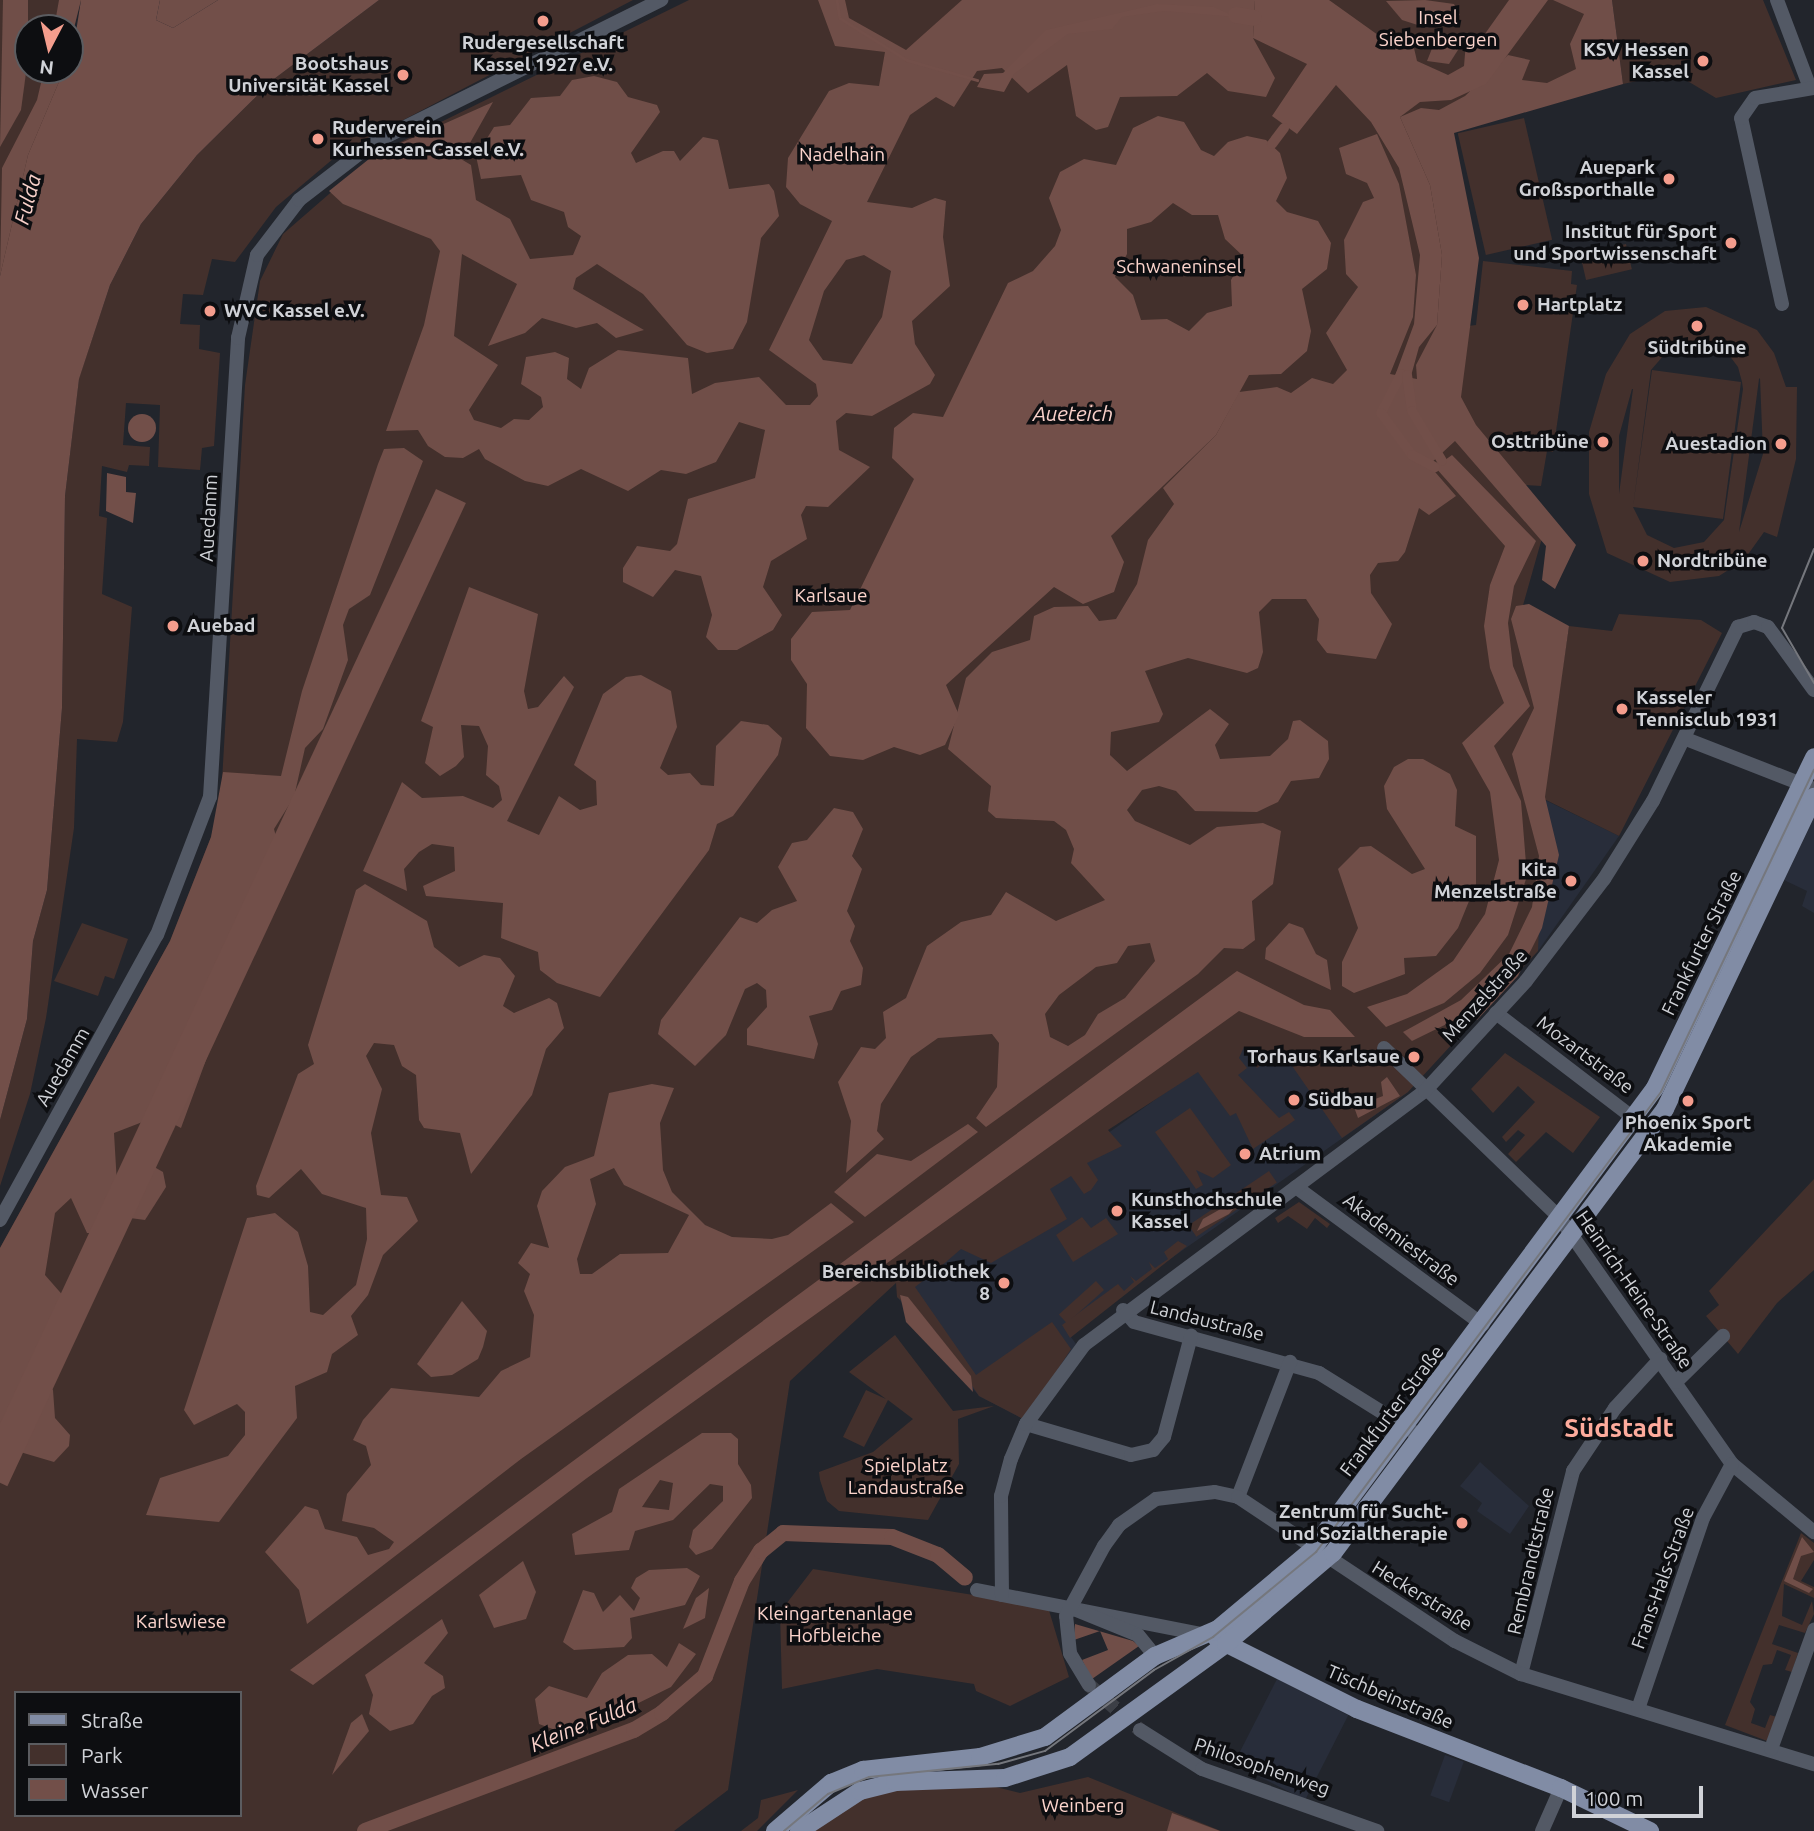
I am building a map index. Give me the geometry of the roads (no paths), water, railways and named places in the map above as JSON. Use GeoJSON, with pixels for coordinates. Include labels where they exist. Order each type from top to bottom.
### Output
{"type":"FeatureCollection","features":[{"type":"Feature","properties":{"kind":"main road","name":"Frankfurter Straße"},"geometry":{"type":"LineString","coordinates":[[775,1831],[831,1783],[863,1770],[980,1757],[1045,1737],[1155,1656],[1207,1635],[1319,1554],[1407,1425],[1634,1117],[1666,1068],[1808,786],[1814,757]]}},
{"type":"Feature","properties":{"kind":"main road","name":"Frankfurter Straße"},"geometry":{"type":"LineString","coordinates":[[799,1831],[860,1791],[895,1782],[1005,1778],[1055,1765],[1226,1644],[1319,1554],[1422,1437],[1649,1130],[1682,1079],[1814,797]]}},
{"type":"Feature","properties":{"kind":"main road"},"geometry":{"type":"LineString","coordinates":[[1250,1623],[1250,1643],[1259,1659]]}},
{"type":"Feature","properties":{"kind":"main road","name":"Tischbeinstraße"},"geometry":{"type":"LineString","coordinates":[[1207,1635],[1357,1709],[1561,1788],[1650,1831]]}},
{"type":"Feature","properties":{"kind":"street","name":"Auedamm"},"geometry":{"type":"LineString","coordinates":[[0,1220],[157,935],[210,797],[238,338],[257,255],[299,200],[373,143],[662,0]]}},
{"type":"Feature","properties":{"kind":"street"},"geometry":{"type":"LineString","coordinates":[[1777,0],[1812,88],[1755,99],[1741,118],[1782,304]]}},
{"type":"Feature","properties":{"kind":"street","name":"Menzelstraße"},"geometry":{"type":"LineString","coordinates":[[1123,1310],[1425,1091],[1496,1013],[1604,879],[1686,739],[1736,630],[1750,622],[1765,624],[1813,689]]}},
{"type":"Feature","properties":{"kind":"street"},"geometry":{"type":"LineString","coordinates":[[1686,739],[1808,786]]}},
{"type":"Feature","properties":{"kind":"street","name":"Mozartstraße"},"geometry":{"type":"LineString","coordinates":[[1496,1013],[1649,1130]]}},
{"type":"Feature","properties":{"kind":"street","name":"Heinrich-Heine-Straße"},"geometry":{"type":"LineString","coordinates":[[1384,1048],[1425,1091],[1559,1217],[1732,1464],[1814,1532]]}},
{"type":"Feature","properties":{"kind":"street","name":"Akademiestraße"},"geometry":{"type":"LineString","coordinates":[[1296,1186],[1483,1325]]}},
{"type":"Feature","properties":{"kind":"street","name":"Landaustraße"},"geometry":{"type":"LineString","coordinates":[[1002,1595],[1001,1496],[1026,1424],[1084,1345],[1123,1310],[1134,1322],[1290,1362],[1355,1391],[1422,1437]]}},
{"type":"Feature","properties":{"kind":"street"},"geometry":{"type":"LineString","coordinates":[[1026,1424],[1131,1455],[1153,1450],[1164,1437],[1191,1336]]}},
{"type":"Feature","properties":{"kind":"street"},"geometry":{"type":"LineString","coordinates":[[1675,1382],[1723,1336]]}},
{"type":"Feature","properties":{"kind":"street","name":"Rembrandtstraße"},"geometry":{"type":"LineString","coordinates":[[1521,1674],[1573,1471],[1615,1408],[1660,1359]]}},
{"type":"Feature","properties":{"kind":"street"},"geometry":{"type":"LineString","coordinates":[[1089,1685],[1078,1673],[1067,1642],[1071,1605],[1104,1546],[1138,1509],[1176,1493],[1238,1497],[1290,1362]]}},
{"type":"Feature","properties":{"kind":"street","name":"Frans-Hals-Straße"},"geometry":{"type":"LineString","coordinates":[[1638,1709],[1703,1518],[1732,1464]]}},
{"type":"Feature","properties":{"kind":"street","name":"Heckerstraße"},"geometry":{"type":"LineString","coordinates":[[1238,1497],[1319,1554],[1521,1674],[1814,1764]]}},
{"type":"Feature","properties":{"kind":"street"},"geometry":{"type":"LineString","coordinates":[[977,1590],[1071,1605],[1207,1635]]}},
{"type":"Feature","properties":{"kind":"street"},"geometry":{"type":"LineString","coordinates":[[1071,1605],[1083,1617],[1138,1635],[1155,1656]]}},
{"type":"Feature","properties":{"kind":"street"},"geometry":{"type":"LineString","coordinates":[[1771,1749],[1814,1630]]}},
{"type":"Feature","properties":{"kind":"street","name":"Philosophenweg"},"geometry":{"type":"LineString","coordinates":[[1140,1730],[1202,1769],[1377,1831]]}},
{"type":"Feature","properties":{"kind":"street"},"geometry":{"type":"LineString","coordinates":[[1542,1831],[1561,1788]]}},
{"type":"Feature","properties":{"kind":"water","name":"Fulda"},"geometry":{"type":"Polygon","coordinates":[[[81,0],[160,0],[156,20],[173,28],[218,0],[379,0],[274,79],[197,155],[141,224],[110,285],[79,379],[65,496],[62,708],[47,890],[33,941],[27,1019],[0,1120],[0,276],[28,155],[58,84],[84,84],[84,14],[79,14],[81,0]]]}},
{"type":"Feature","properties":{"kind":"water"},"geometry":{"type":"Polygon","coordinates":[[[1255,0],[1329,0],[1399,50],[1414,48],[1417,61],[1448,75],[1464,66],[1466,42],[1482,38],[1509,0],[1548,0],[1486,84],[1451,100],[1420,102],[1400,117],[1430,185],[1442,255],[1437,325],[1419,347],[1411,376],[1396,373],[1414,324],[1420,255],[1399,168],[1371,122],[1336,85],[1297,134],[1272,116],[1307,64],[1253,38],[1255,0]]]}},
{"type":"Feature","properties":{"kind":"water"},"geometry":{"type":"Polygon","coordinates":[[[1157,4],[1214,7],[1236,17],[1164,11],[1122,17],[1112,29],[1068,34],[1014,74],[1004,92],[977,87],[984,74],[1003,73],[1046,30],[1157,4]]]}},
{"type":"Feature","properties":{"kind":"water","name":"Aueteich"},"geometry":{"type":"Polygon","coordinates":[[[1158,116],[1184,122],[1201,150],[1214,156],[1228,142],[1247,136],[1266,140],[1280,153],[1287,178],[1276,201],[1287,212],[1318,221],[1331,243],[1327,269],[1302,289],[1311,331],[1307,351],[1281,374],[1249,375],[1216,435],[1111,536],[1124,562],[1114,592],[1083,604],[1054,587],[946,685],[959,715],[945,745],[920,755],[894,747],[863,760],[830,756],[806,728],[807,684],[791,660],[791,639],[812,612],[850,610],[914,479],[892,458],[894,428],[913,413],[943,417],[1008,283],[1033,271],[1055,246],[1061,230],[1049,198],[1060,172],[1084,159],[1116,165],[1133,128],[1158,116]],[[1173,203],[1151,222],[1127,229],[1127,254],[1115,277],[1133,295],[1141,320],[1167,319],[1189,331],[1207,313],[1232,306],[1231,280],[1244,257],[1225,239],[1218,215],[1192,215],[1173,203]]]}},
{"type":"Feature","properties":{"kind":"water"},"geometry":{"type":"Polygon","coordinates":[[[142,414],[152,418],[156,428],[152,438],[142,442],[132,438],[128,428],[132,418],[142,414]]]}},
{"type":"Feature","properties":{"kind":"water"},"geometry":{"type":"Polygon","coordinates":[[[1452,455],[1536,541],[1514,586],[1508,623],[1513,666],[1530,706],[1494,746],[1521,801],[1527,876],[1508,935],[1480,973],[1444,1003],[1386,1027],[1367,1007],[1407,994],[1453,961],[1485,914],[1499,860],[1490,792],[1462,743],[1504,703],[1490,668],[1484,626],[1490,585],[1505,546],[1435,467],[1452,455]]]}},
{"type":"Feature","properties":{"kind":"water"},"geometry":{"type":"Polygon","coordinates":[[[107,473],[126,477],[126,492],[136,493],[133,523],[106,511],[107,473]]]}},
{"type":"Feature","properties":{"kind":"water"},"geometry":{"type":"Polygon","coordinates":[[[436,489],[466,503],[7,1486],[0,1483],[0,1424],[436,489]]]}},
{"type":"Feature","properties":{"kind":"water"},"geometry":{"type":"Polygon","coordinates":[[[1237,971],[1304,1005],[1330,1010],[1355,1037],[1304,1037],[1239,1011],[587,1478],[313,1685],[290,1670],[1237,971]]]}},
{"type":"Feature","properties":{"kind":"waterway"},"geometry":{"type":"LineString","coordinates":[[837,0],[840,18],[907,60],[977,80]]}},
{"type":"Feature","properties":{"kind":"waterway"},"geometry":{"type":"LineString","coordinates":[[1236,15],[1254,18]]}},
{"type":"Feature","properties":{"kind":"waterway"},"geometry":{"type":"LineString","coordinates":[[1272,144],[1284,128]]}},
{"type":"Feature","properties":{"kind":"waterway"},"geometry":{"type":"LineString","coordinates":[[1401,374],[1381,413],[1412,455],[1435,467]]}},
{"type":"Feature","properties":{"kind":"waterway"},"geometry":{"type":"LineString","coordinates":[[1407,375],[1412,411],[1442,461]]}},
{"type":"Feature","properties":{"kind":"waterway","name":"Kleine Fulda"},"geometry":{"type":"LineString","coordinates":[[365,1831],[634,1730],[662,1713],[705,1676],[742,1581],[761,1551],[783,1533],[892,1537],[938,1555],[965,1578]]}},
{"type":"Feature","properties":{"kind":"tunnel"},"geometry":{"type":"LineString","coordinates":[[1089,1685],[1140,1730]]}},
{"type":"Feature","properties":{"kind":"tram line"},"geometry":{"type":"LineString","coordinates":[[1814,549],[1782,628],[1814,683]]}},
{"type":"Feature","properties":{"kind":"tram line"},"geometry":{"type":"LineString","coordinates":[[784,1831],[828,1794],[869,1777],[998,1764],[1045,1751],[1154,1670],[1213,1637],[1316,1552],[1661,1092],[1814,770]]}},
{"type":"Feature","properties":{"kind":"place","name":"Rudergesellschaft Kassel 1927 e.V."},"geometry":{"type":"Point","coordinates":[543,21]}},
{"type":"Feature","properties":{"kind":"place","name":"KSV Hessen Kassel"},"geometry":{"type":"Point","coordinates":[1703,61]}},
{"type":"Feature","properties":{"kind":"place","name":"Bootshaus Universität Kassel"},"geometry":{"type":"Point","coordinates":[403,75]}},
{"type":"Feature","properties":{"kind":"place","name":"Ruderverein Kurhessen-Cassel e.V."},"geometry":{"type":"Point","coordinates":[318,139]}},
{"type":"Feature","properties":{"kind":"place","name":"Auepark Großsporthalle"},"geometry":{"type":"Point","coordinates":[1669,179]}},
{"type":"Feature","properties":{"kind":"place","name":"Institut für Sport und Sportwissenschaft"},"geometry":{"type":"Point","coordinates":[1731,243]}},
{"type":"Feature","properties":{"kind":"place","name":"Hartplatz"},"geometry":{"type":"Point","coordinates":[1523,305]}},
{"type":"Feature","properties":{"kind":"place","name":"WVC Kassel e.V."},"geometry":{"type":"Point","coordinates":[210,311]}},
{"type":"Feature","properties":{"kind":"place","name":"Südtribüne"},"geometry":{"type":"Point","coordinates":[1697,326]}},
{"type":"Feature","properties":{"kind":"place","name":"Osttribüne"},"geometry":{"type":"Point","coordinates":[1603,442]}},
{"type":"Feature","properties":{"kind":"place","name":"Auestadion"},"geometry":{"type":"Point","coordinates":[1781,444]}},
{"type":"Feature","properties":{"kind":"place","name":"Nordtribüne"},"geometry":{"type":"Point","coordinates":[1643,561]}},
{"type":"Feature","properties":{"kind":"place","name":"Auebad"},"geometry":{"type":"Point","coordinates":[173,626]}},
{"type":"Feature","properties":{"kind":"place","name":"Kasseler Tennisclub 1931"},"geometry":{"type":"Point","coordinates":[1622,709]}},
{"type":"Feature","properties":{"kind":"place","name":"Kita Menzelstraße"},"geometry":{"type":"Point","coordinates":[1571,881]}},
{"type":"Feature","properties":{"kind":"place","name":"Torhaus Karlsaue"},"geometry":{"type":"Point","coordinates":[1414,1057]}},
{"type":"Feature","properties":{"kind":"place","name":"Südbau"},"geometry":{"type":"Point","coordinates":[1294,1100]}},
{"type":"Feature","properties":{"kind":"place","name":"Phoenix Sport Akademie"},"geometry":{"type":"Point","coordinates":[1688,1101]}},
{"type":"Feature","properties":{"kind":"place","name":"Atrium"},"geometry":{"type":"Point","coordinates":[1245,1154]}},
{"type":"Feature","properties":{"kind":"place","name":"Kunsthochschule Kassel"},"geometry":{"type":"Point","coordinates":[1117,1211]}},
{"type":"Feature","properties":{"kind":"place","name":"Bereichsbibliothek 8"},"geometry":{"type":"Point","coordinates":[1004,1283]}},
{"type":"Feature","properties":{"kind":"place","name":"Zentrum für Sucht- und Sozialtherapie"},"geometry":{"type":"Point","coordinates":[1462,1523]}},
{"type":"Feature","properties":{"kind":"district","name":"Südstadt"},"geometry":{"type":"Point","coordinates":[1619,1428]}},
{"type":"Feature","properties":{"kind":"park label","name":"Insel Siebenbergen"},"geometry":{"type":"Point","coordinates":[1438,29]}},
{"type":"Feature","properties":{"kind":"park label","name":"Nadelhain"},"geometry":{"type":"Point","coordinates":[842,155]}},
{"type":"Feature","properties":{"kind":"park label","name":"Schwaneninsel"},"geometry":{"type":"Point","coordinates":[1179,267]}},
{"type":"Feature","properties":{"kind":"park label","name":"Karlsaue"},"geometry":{"type":"Point","coordinates":[831,596]}},
{"type":"Feature","properties":{"kind":"park label","name":"Spielplatz Landaustraße"},"geometry":{"type":"Point","coordinates":[906,1477]}},
{"type":"Feature","properties":{"kind":"park label","name":"Karlswiese"},"geometry":{"type":"Point","coordinates":[181,1622]}},
{"type":"Feature","properties":{"kind":"park label","name":"Kleingartenanlage Hofbleiche"},"geometry":{"type":"Point","coordinates":[835,1625]}},
{"type":"Feature","properties":{"kind":"park label","name":"Weinberg"},"geometry":{"type":"Point","coordinates":[1083,1806]}}]}
